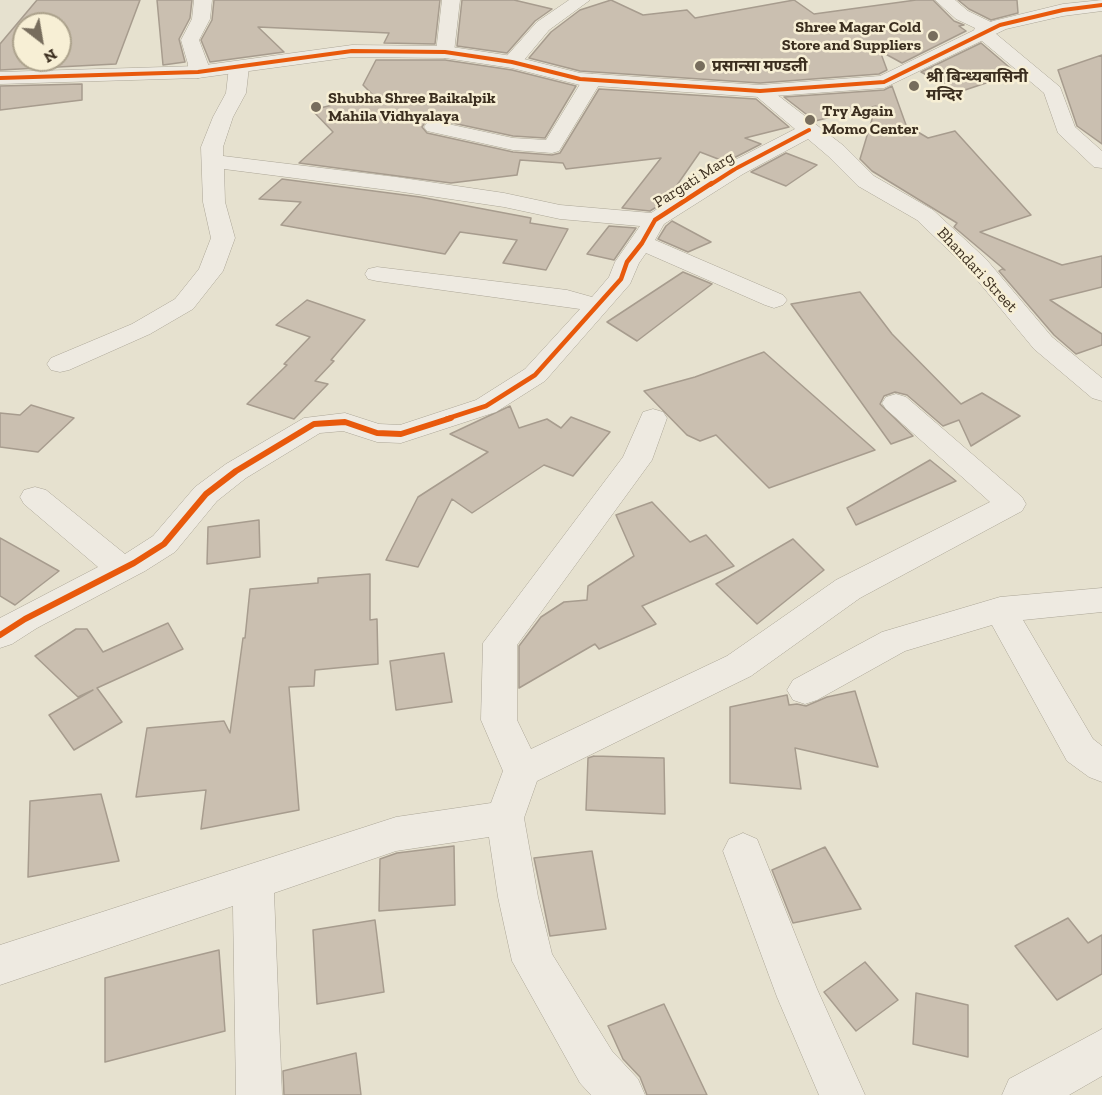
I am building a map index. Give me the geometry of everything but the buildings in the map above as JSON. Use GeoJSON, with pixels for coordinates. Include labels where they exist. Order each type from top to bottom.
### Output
{"type":"FeatureCollection","features":[{"type":"Feature","properties":{"kind":"street"},"geometry":{"type":"LineString","coordinates":[[198,72],[198,64],[190,40],[201,19],[203,0]]}},
{"type":"Feature","properties":{"kind":"street"},"geometry":{"type":"LineString","coordinates":[[445,52],[451,0]]}},
{"type":"Feature","properties":{"kind":"street"},"geometry":{"type":"LineString","coordinates":[[512,62],[543,26],[581,0]]}},
{"type":"Feature","properties":{"kind":"street"},"geometry":{"type":"LineString","coordinates":[[944,0],[962,15],[987,30],[1053,91],[1065,129],[1102,162]]}},
{"type":"Feature","properties":{"kind":"street"},"geometry":{"type":"LineString","coordinates":[[0,78],[198,72],[352,51],[445,52],[512,62],[580,80],[760,91],[884,82],[987,30],[1062,10],[1102,5]]}},
{"type":"Feature","properties":{"kind":"street"},"geometry":{"type":"LineString","coordinates":[[60,364],[141,329],[184,304],[211,271],[223,238],[214,202],[212,147],[223,117],[236,93],[239,67]]}},
{"type":"Feature","properties":{"kind":"street"},"geometry":{"type":"LineString","coordinates":[[434,127],[513,144],[552,147],[592,80]]}},
{"type":"Feature","properties":{"kind":"street","name":"Bhandari Street"},"geometry":{"type":"LineString","coordinates":[[760,91],[836,151],[867,181],[925,215],[977,264],[1043,343],[1102,392]]}},
{"type":"Feature","properties":{"kind":"street","name":"Pargati Marg"},"geometry":{"type":"LineString","coordinates":[[0,636],[25,619],[122,569],[164,544],[206,494],[236,471],[314,424],[345,422],[377,433],[401,434],[486,406],[534,375],[595,305],[621,279],[627,262],[642,243],[655,220],[735,170],[809,130]]}},
{"type":"Feature","properties":{"kind":"street"},"geometry":{"type":"LineString","coordinates":[[214,160],[407,185],[504,200],[560,212],[655,220]]}},
{"type":"Feature","properties":{"kind":"street"},"geometry":{"type":"LineString","coordinates":[[642,243],[774,300]]}},
{"type":"Feature","properties":{"kind":"street"},"geometry":{"type":"LineString","coordinates":[[377,274],[567,298],[595,305]]}},
{"type":"Feature","properties":{"kind":"street"},"geometry":{"type":"LineString","coordinates":[[522,771],[739,666],[848,590],[1011,504],[896,403]]}},
{"type":"Feature","properties":{"kind":"street"},"geometry":{"type":"LineString","coordinates":[[622,1095],[596,1067],[533,961],[518,897],[506,818],[522,771],[500,720],[500,643],[637,459],[653,418]]}},
{"type":"Feature","properties":{"kind":"street"},"geometry":{"type":"LineString","coordinates":[[35,497],[122,569]]}},
{"type":"Feature","properties":{"kind":"street"},"geometry":{"type":"LineString","coordinates":[[805,690],[894,641],[1000,610],[1102,600]]}},
{"type":"Feature","properties":{"kind":"street"},"geometry":{"type":"LineString","coordinates":[[1000,610],[1080,750],[1102,766]]}},
{"type":"Feature","properties":{"kind":"street"},"geometry":{"type":"LineString","coordinates":[[0,964],[396,834],[506,818]]}},
{"type":"Feature","properties":{"kind":"street"},"geometry":{"type":"LineString","coordinates":[[743,851],[799,997],[842,1095]]}},
{"type":"Feature","properties":{"kind":"street"},"geometry":{"type":"LineString","coordinates":[[253,880],[259,1095]]}},
{"type":"Feature","properties":{"kind":"street"},"geometry":{"type":"LineString","coordinates":[[1025,1095],[1102,1051]]}},
{"type":"Feature","properties":{"kind":"cycle path"},"geometry":{"type":"LineString","coordinates":[[0,78],[198,72],[352,51],[445,52],[512,62],[580,79],[760,91],[884,82],[1000,25],[1063,10],[1102,5]]}},
{"type":"Feature","properties":{"kind":"cycle path"},"geometry":{"type":"LineString","coordinates":[[0,635],[25,619],[134,563],[164,544],[206,494],[236,471],[314,424],[345,422],[377,433],[401,434],[486,406],[535,375],[621,279],[627,262],[642,243],[655,220],[735,169],[809,130]]}},
{"type":"Feature","properties":{"kind":"place","name":"Shree Magar Cold Store and Suppliers"},"geometry":{"type":"Point","coordinates":[933,36]}},
{"type":"Feature","properties":{"kind":"place","name":"प्रसान्सा मण्डली"},"geometry":{"type":"Point","coordinates":[700,66]}},
{"type":"Feature","properties":{"kind":"place","name":"श्री बिन्ध्यबासिनी मन्दिर"},"geometry":{"type":"Point","coordinates":[914,86]}},
{"type":"Feature","properties":{"kind":"place","name":"Shubha Shree Baikalpik Mahila Vidhyalaya"},"geometry":{"type":"Point","coordinates":[316,107]}},
{"type":"Feature","properties":{"kind":"place","name":"Try Again Momo Center"},"geometry":{"type":"Point","coordinates":[810,120]}}]}
